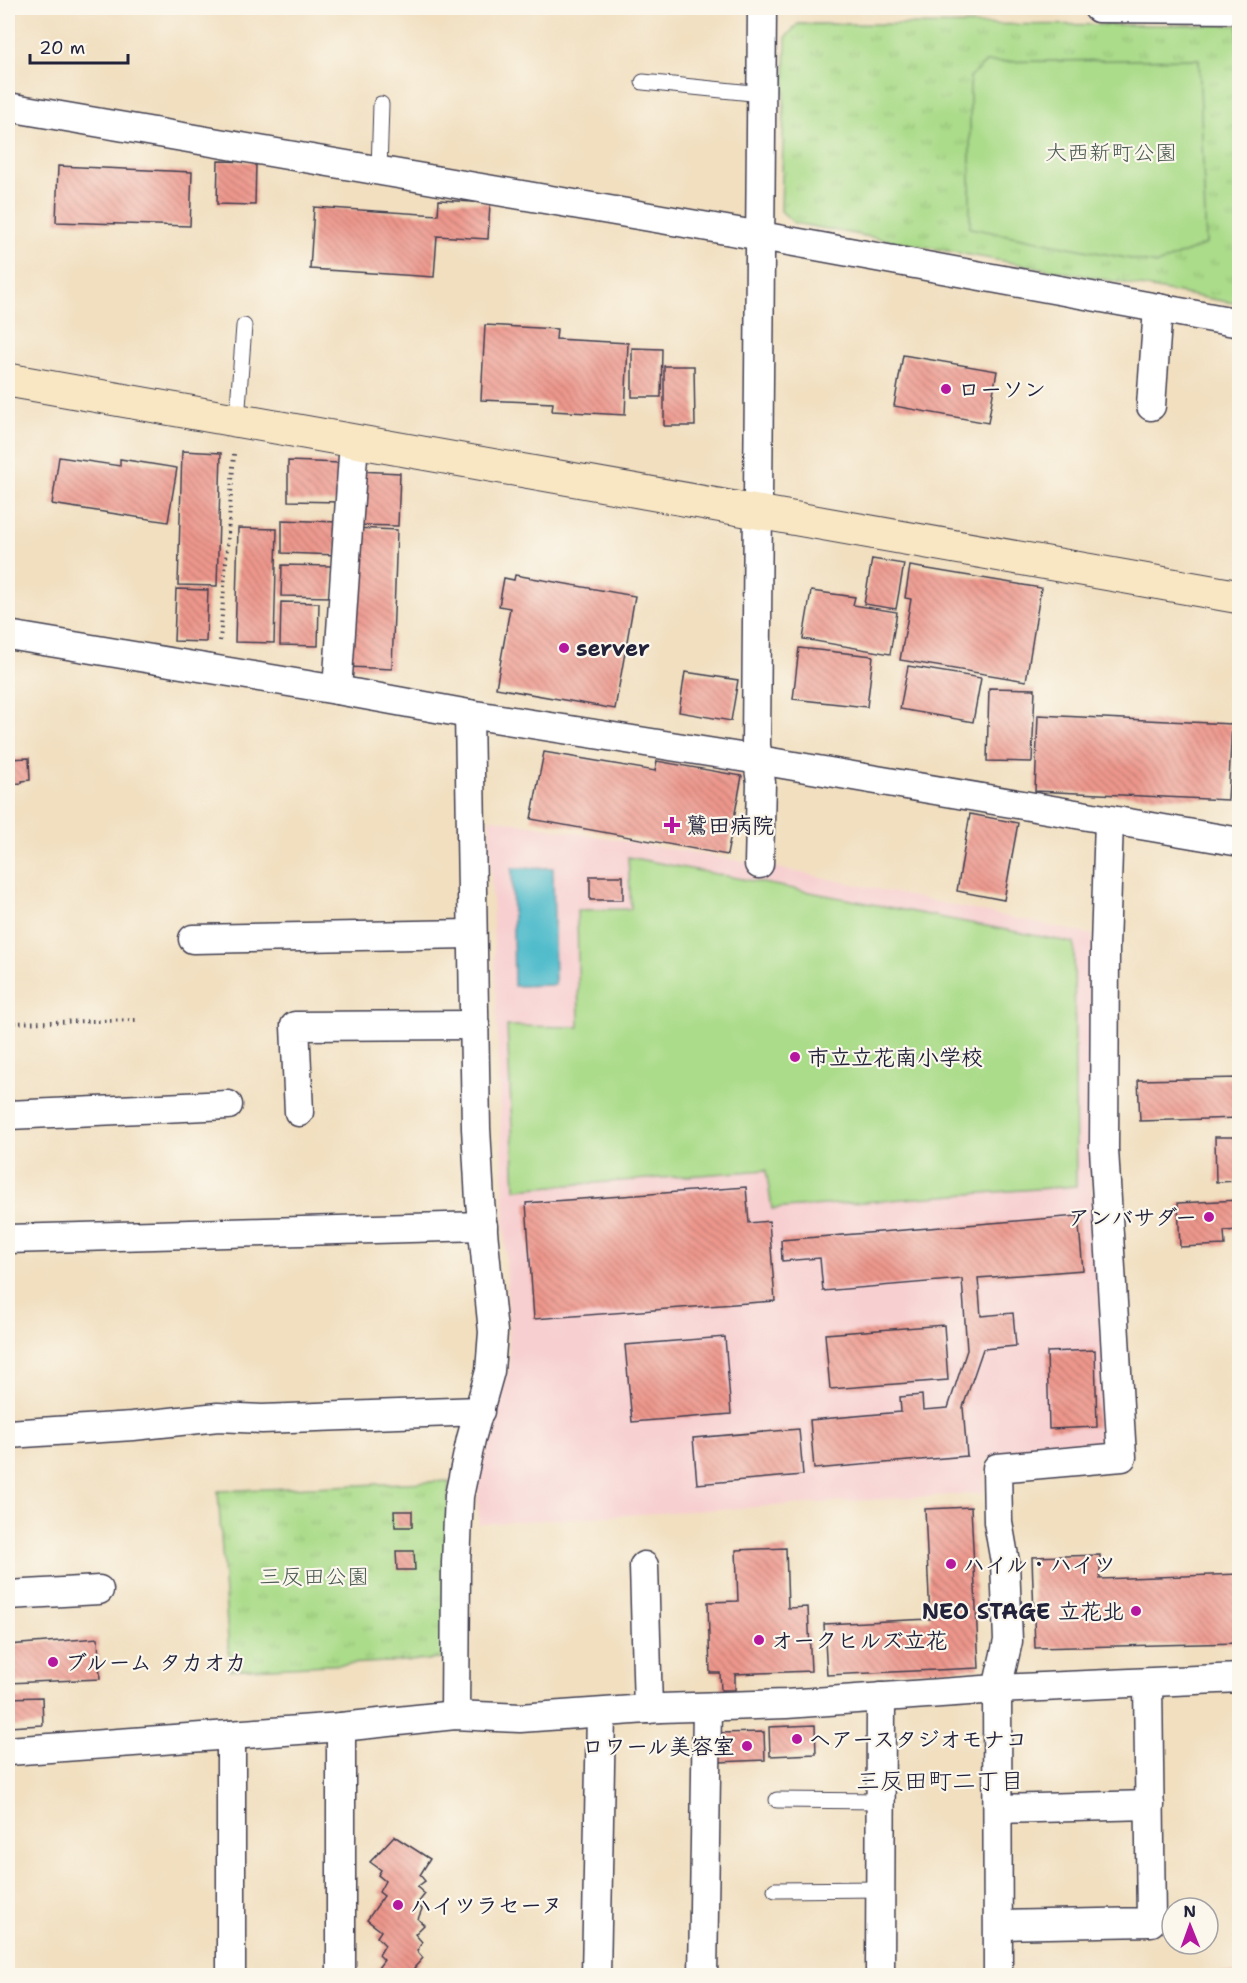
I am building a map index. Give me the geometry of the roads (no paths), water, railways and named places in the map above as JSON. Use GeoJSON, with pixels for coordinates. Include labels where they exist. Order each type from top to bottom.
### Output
{"type":"FeatureCollection","features":[{"type":"Feature","properties":{"kind":"street"},"geometry":{"type":"LineString","coordinates":[[759,864],[762,783],[756,745],[762,8]]}},
{"type":"Feature","properties":{"kind":"street"},"geometry":{"type":"LineString","coordinates":[[1098,8],[1239,9]]}},
{"type":"Feature","properties":{"kind":"street"},"geometry":{"type":"LineString","coordinates":[[8,107],[761,236],[1239,323]]}},
{"type":"Feature","properties":{"kind":"street"},"geometry":{"type":"LineString","coordinates":[[1151,406],[1158,308]]}},
{"type":"Feature","properties":{"kind":"street"},"geometry":{"type":"LineString","coordinates":[[8,380],[1239,597]]}},
{"type":"Feature","properties":{"kind":"street"},"geometry":{"type":"LineString","coordinates":[[337,690],[354,441]]}},
{"type":"Feature","properties":{"kind":"street"},"geometry":{"type":"LineString","coordinates":[[8,636],[1239,842]]}},
{"type":"Feature","properties":{"kind":"street"},"geometry":{"type":"LineString","coordinates":[[455,1715],[459,1496],[471,1439],[490,1371],[494,1332],[476,1128],[469,714]]}},
{"type":"Feature","properties":{"kind":"street"},"geometry":{"type":"LineString","coordinates":[[998,1976],[997,1689],[1008,1641],[1005,1563],[998,1521],[997,1468],[1122,1457],[1104,1149],[1105,947],[1109,819]]}},
{"type":"Feature","properties":{"kind":"street"},"geometry":{"type":"LineString","coordinates":[[193,939],[471,934]]}},
{"type":"Feature","properties":{"kind":"street"},"geometry":{"type":"LineString","coordinates":[[299,1112],[295,1026],[475,1025]]}},
{"type":"Feature","properties":{"kind":"street"},"geometry":{"type":"LineString","coordinates":[[8,1115],[228,1105]]}},
{"type":"Feature","properties":{"kind":"street"},"geometry":{"type":"LineString","coordinates":[[8,1239],[483,1226]]}},
{"type":"Feature","properties":{"kind":"street"},"geometry":{"type":"LineString","coordinates":[[8,1434],[133,1426],[218,1417],[262,1419],[480,1411]]}},
{"type":"Feature","properties":{"kind":"street"},"geometry":{"type":"LineString","coordinates":[[644,1566],[648,1709]]}},
{"type":"Feature","properties":{"kind":"street"},"geometry":{"type":"LineString","coordinates":[[8,1595],[99,1590]]}},
{"type":"Feature","properties":{"kind":"street"},"geometry":{"type":"LineString","coordinates":[[8,1751],[231,1736],[455,1715],[520,1718],[997,1689],[1239,1678]]}},
{"type":"Feature","properties":{"kind":"street"},"geometry":{"type":"LineString","coordinates":[[999,1925],[1151,1922],[1148,1683]]}},
{"type":"Feature","properties":{"kind":"street"},"geometry":{"type":"LineString","coordinates":[[880,1976],[881,1697]]}},
{"type":"Feature","properties":{"kind":"street"},"geometry":{"type":"LineString","coordinates":[[703,1976],[707,1707]]}},
{"type":"Feature","properties":{"kind":"street"},"geometry":{"type":"LineString","coordinates":[[596,1976],[601,1713]]}},
{"type":"Feature","properties":{"kind":"street"},"geometry":{"type":"LineString","coordinates":[[341,1727],[341,1976]]}},
{"type":"Feature","properties":{"kind":"street"},"geometry":{"type":"LineString","coordinates":[[231,1736],[231,1976]]}},
{"type":"Feature","properties":{"kind":"street"},"geometry":{"type":"LineString","coordinates":[[998,1809],[1150,1805]]}},
{"type":"Feature","properties":{"kind":"lane"},"geometry":{"type":"LineString","coordinates":[[643,82],[762,94]]}},
{"type":"Feature","properties":{"kind":"lane"},"geometry":{"type":"LineString","coordinates":[[379,171],[381,104]]}},
{"type":"Feature","properties":{"kind":"lane"},"geometry":{"type":"LineString","coordinates":[[237,420],[244,326]]}},
{"type":"Feature","properties":{"kind":"lane"},"geometry":{"type":"LineString","coordinates":[[777,1800],[882,1801]]}},
{"type":"Feature","properties":{"kind":"lane"},"geometry":{"type":"LineString","coordinates":[[776,1890],[881,1889]]}},
{"type":"Feature","properties":{"kind":"water"},"geometry":{"type":"Polygon","coordinates":[[[512,868],[553,868],[555,985],[514,986],[512,868]]]}},
{"type":"Feature","properties":{"kind":"place","name":"ローソン"},"geometry":{"type":"Point","coordinates":[946,389]}},
{"type":"Feature","properties":{"kind":"place","name":"server"},"geometry":{"type":"Point","coordinates":[564,648]}},
{"type":"Feature","properties":{"kind":"place","name":"鷲田病院"},"geometry":{"type":"Point","coordinates":[672,825]}},
{"type":"Feature","properties":{"kind":"place","name":"市立立花南小学校"},"geometry":{"type":"Point","coordinates":[795,1057]}},
{"type":"Feature","properties":{"kind":"place","name":"アンバサダー"},"geometry":{"type":"Point","coordinates":[1209,1217]}},
{"type":"Feature","properties":{"kind":"place","name":"ハイル・ハイツ"},"geometry":{"type":"Point","coordinates":[951,1564]}},
{"type":"Feature","properties":{"kind":"place","name":"NEO STAGE 立花北"},"geometry":{"type":"Point","coordinates":[1136,1611]}},
{"type":"Feature","properties":{"kind":"place","name":"オークヒルズ立花"},"geometry":{"type":"Point","coordinates":[759,1640]}},
{"type":"Feature","properties":{"kind":"place","name":"ブルーム タカオカ"},"geometry":{"type":"Point","coordinates":[53,1662]}},
{"type":"Feature","properties":{"kind":"place","name":"ヘアースタジオモナコ"},"geometry":{"type":"Point","coordinates":[797,1739]}},
{"type":"Feature","properties":{"kind":"place","name":"ロワール美容室"},"geometry":{"type":"Point","coordinates":[747,1746]}},
{"type":"Feature","properties":{"kind":"place","name":"ハイツラセーヌ"},"geometry":{"type":"Point","coordinates":[398,1905]}},
{"type":"Feature","properties":{"kind":"district","name":"三反田町二丁目"},"geometry":{"type":"Point","coordinates":[940,1781]}},
{"type":"Feature","properties":{"kind":"park label","name":"大西新町公園"},"geometry":{"type":"Point","coordinates":[1111,152]}},
{"type":"Feature","properties":{"kind":"park label","name":"三反田公園"},"geometry":{"type":"Point","coordinates":[314,1576]}}]}
